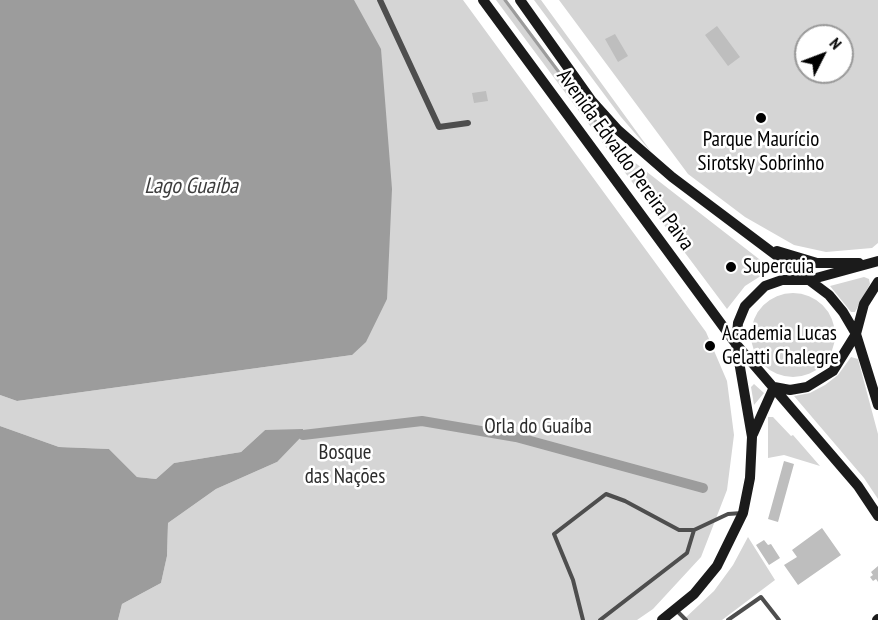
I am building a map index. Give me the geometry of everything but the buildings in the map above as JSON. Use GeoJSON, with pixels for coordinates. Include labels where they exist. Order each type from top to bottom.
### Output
{"type":"FeatureCollection","features":[{"type":"Feature","properties":{"kind":"main road","name":"Avenida Edvaldo Pereira Paiva"},"geometry":{"type":"LineString","coordinates":[[483,0],[736,344]]}},
{"type":"Feature","properties":{"kind":"main road","name":"Avenida Edvaldo Pereira Paiva"},"geometry":{"type":"LineString","coordinates":[[520,0],[591,100],[618,130],[672,177],[829,295],[843,312],[856,334],[878,405]]}},
{"type":"Feature","properties":{"kind":"main road"},"geometry":{"type":"LineString","coordinates":[[753,239],[789,256],[817,263],[874,262]]}},
{"type":"Feature","properties":{"kind":"main road"},"geometry":{"type":"LineString","coordinates":[[809,280],[874,262]]}},
{"type":"Feature","properties":{"kind":"main road","name":"Avenida Edvaldo Pereira Paiva"},"geometry":{"type":"LineString","coordinates":[[662,620],[676,609],[717,566],[743,513],[750,478],[752,437],[736,344],[738,323],[745,306],[754,294],[782,280],[809,280]]}},
{"type":"Feature","properties":{"kind":"main road"},"geometry":{"type":"LineString","coordinates":[[774,387],[790,390],[807,387],[822,380],[833,371],[856,334],[864,304],[878,282]]}},
{"type":"Feature","properties":{"kind":"main road"},"geometry":{"type":"LineString","coordinates":[[736,344],[858,486],[878,516]]}},
{"type":"Feature","properties":{"kind":"main road","name":"Avenida Edvaldo Pereira Paiva"},"geometry":{"type":"LineString","coordinates":[[752,437],[774,387]]}},
{"type":"Feature","properties":{"kind":"street"},"geometry":{"type":"LineString","coordinates":[[380,0],[439,127],[468,123]]}},
{"type":"Feature","properties":{"kind":"lane"},"geometry":{"type":"LineString","coordinates":[[583,620],[573,580],[554,534],[606,494],[625,501],[678,530],[694,530],[728,514],[743,513]]}},
{"type":"Feature","properties":{"kind":"lane"},"geometry":{"type":"LineString","coordinates":[[600,620],[687,553],[694,530]]}},
{"type":"Feature","properties":{"kind":"lane"},"geometry":{"type":"LineString","coordinates":[[728,620],[761,597],[779,620]]}},
{"type":"Feature","properties":{"kind":"lane"},"geometry":{"type":"LineString","coordinates":[[676,609],[686,620]]}},
{"type":"Feature","properties":{"kind":"green space","name":"Orla do Guaíba"},"geometry":{"type":"Polygon","coordinates":[[[349,0],[463,0],[706,332],[727,381],[734,435],[727,490],[701,557],[653,609],[637,620],[118,620],[122,604],[161,583],[167,556],[168,523],[216,489],[277,462],[265,430],[241,452],[174,463],[156,479],[137,477],[109,449],[59,447],[0,426],[0,395],[17,401],[352,355],[349,0]]]}},
{"type":"Feature","properties":{"kind":"green space"},"geometry":{"type":"Polygon","coordinates":[[[496,0],[507,0],[609,137],[629,158],[768,266],[767,272],[745,286],[727,309],[496,0]]]}},
{"type":"Feature","properties":{"kind":"green space"},"geometry":{"type":"Polygon","coordinates":[[[534,0],[541,0],[652,153],[621,117],[534,0]]]}},
{"type":"Feature","properties":{"kind":"green space","name":"Parque Maurício Sirotsky Sobrinho"},"geometry":{"type":"Polygon","coordinates":[[[559,0],[878,0],[878,243],[872,248],[826,252],[794,245],[745,217],[688,174],[559,0]]]}},
{"type":"Feature","properties":{"kind":"green space"},"geometry":{"type":"Polygon","coordinates":[[[864,277],[869,279],[870,284],[855,312],[851,312],[830,286],[864,277]]]}},
{"type":"Feature","properties":{"kind":"green space"},"geometry":{"type":"Polygon","coordinates":[[[793,293],[809,296],[823,305],[832,319],[835,335],[832,351],[823,365],[809,374],[793,377],[777,374],[763,365],[754,351],[751,335],[754,319],[763,305],[777,296],[793,293]]]}},
{"type":"Feature","properties":{"kind":"green space"},"geometry":{"type":"Polygon","coordinates":[[[851,357],[858,359],[878,434],[878,499],[864,478],[794,396],[810,393],[825,385],[838,375],[851,357]]]}},
{"type":"Feature","properties":{"kind":"green space"},"geometry":{"type":"Polygon","coordinates":[[[754,384],[764,393],[754,405],[751,387],[754,384]]]}},
{"type":"Feature","properties":{"kind":"green space"},"geometry":{"type":"Polygon","coordinates":[[[768,417],[773,417],[791,436],[793,435],[820,466],[784,455],[768,458],[768,417]]]}},
{"type":"Feature","properties":{"kind":"green space"},"geometry":{"type":"Polygon","coordinates":[[[748,537],[775,580],[722,620],[683,620],[714,591],[733,565],[748,537]]]}},
{"type":"Feature","properties":{"kind":"water","name":"Lago Guaíba"},"geometry":{"type":"Polygon","coordinates":[[[0,0],[354,0],[381,49],[392,189],[387,299],[366,342],[352,355],[17,401],[0,395],[0,0]]]}},
{"type":"Feature","properties":{"kind":"water"},"geometry":{"type":"Polygon","coordinates":[[[0,426],[59,447],[109,449],[137,477],[156,479],[174,463],[241,452],[265,430],[303,429],[303,435],[277,462],[216,489],[168,523],[167,556],[161,583],[122,604],[118,620],[0,620],[0,426]]]}},
{"type":"Feature","properties":{"kind":"waterway"},"geometry":{"type":"LineString","coordinates":[[505,0],[608,138]]}},
{"type":"Feature","properties":{"kind":"waterway"},"geometry":{"type":"LineString","coordinates":[[303,435],[422,421],[516,437],[703,488]]}},
{"type":"Feature","properties":{"kind":"place","name":"Parque Maurício Sirotsky Sobrinho"},"geometry":{"type":"Point","coordinates":[761,118]}},
{"type":"Feature","properties":{"kind":"place","name":"Supercuia"},"geometry":{"type":"Point","coordinates":[731,267]}},
{"type":"Feature","properties":{"kind":"place","name":"Academia Lucas Gelatti Chalegre"},"geometry":{"type":"Point","coordinates":[710,346]}},
{"type":"Feature","properties":{"kind":"park label","name":"Bosque das Nações"},"geometry":{"type":"Point","coordinates":[345,465]}}]}
